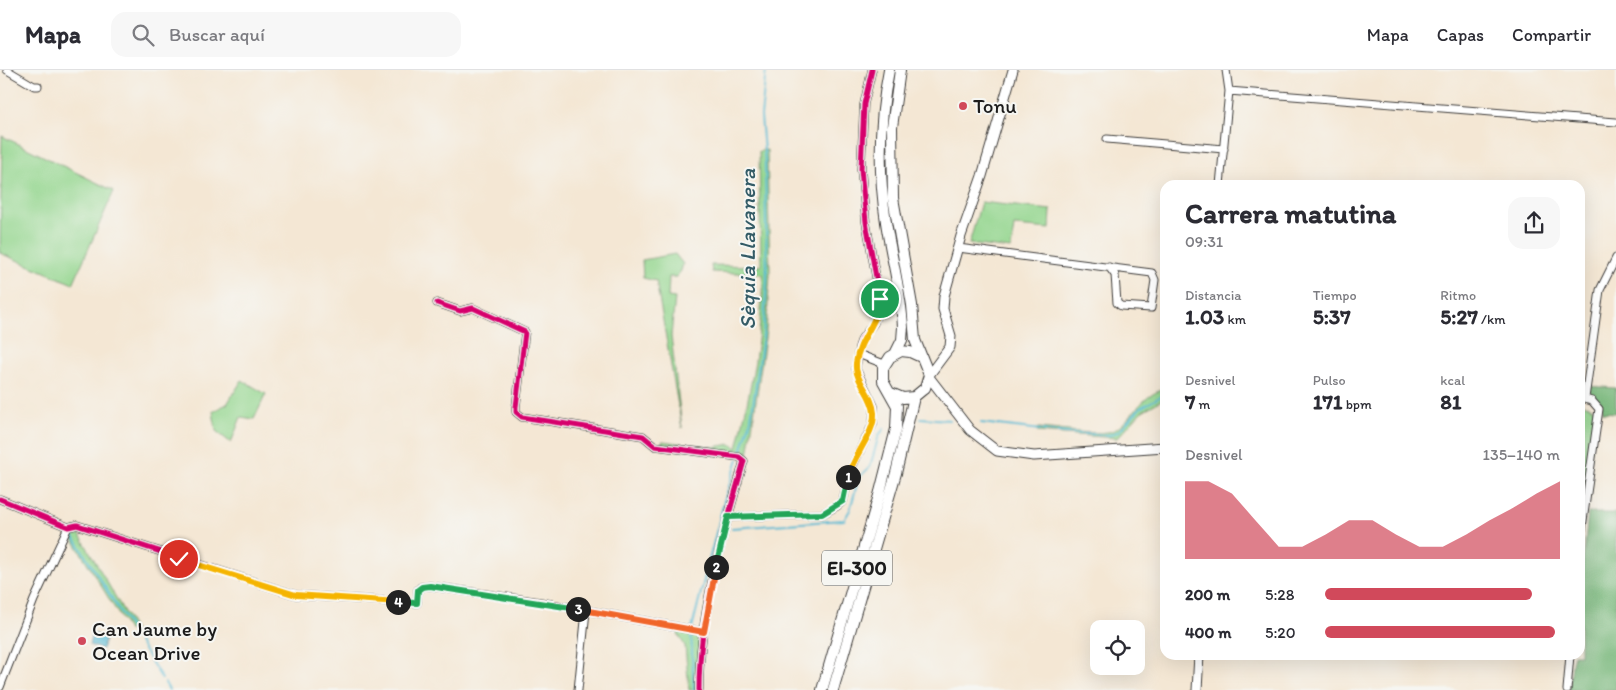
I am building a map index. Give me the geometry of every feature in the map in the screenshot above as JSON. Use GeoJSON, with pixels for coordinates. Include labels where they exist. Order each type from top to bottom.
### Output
{"type":"FeatureCollection","features":[{"type":"Feature","properties":{"kind":"main road"},"geometry":{"type":"LineString","coordinates":[[884,364],[895,354],[902,340],[904,327],[885,215],[880,160],[883,104],[889,70]]}},
{"type":"Feature","properties":{"kind":"main road"},"geometry":{"type":"LineString","coordinates":[[900,70],[892,127],[892,174],[897,222],[912,305],[915,340],[929,376]]}},
{"type":"Feature","properties":{"kind":"main road"},"geometry":{"type":"LineString","coordinates":[[895,354],[905,351],[923,359]]}},
{"type":"Feature","properties":{"kind":"main road","name":"EI-300"},"geometry":{"type":"LineString","coordinates":[[822,690],[890,454],[898,412],[891,393],[883,380],[884,364]]}},
{"type":"Feature","properties":{"kind":"main road","name":"EI-300"},"geometry":{"type":"LineString","coordinates":[[833,690],[918,394],[929,376]]}},
{"type":"Feature","properties":{"kind":"main road"},"geometry":{"type":"LineString","coordinates":[[891,393],[903,398],[918,394]]}},
{"type":"Feature","properties":{"kind":"street"},"geometry":{"type":"LineString","coordinates":[[6,70],[34,86],[38,86]]}},
{"type":"Feature","properties":{"kind":"street"},"geometry":{"type":"LineString","coordinates":[[728,517],[822,514],[843,501],[849,473],[859,449],[870,433],[874,415],[869,392],[857,375],[858,354],[862,338],[874,323],[880,299],[866,222],[861,168],[864,104],[872,70]]}},
{"type":"Feature","properties":{"kind":"street"},"geometry":{"type":"LineString","coordinates":[[1013,70],[943,303],[951,342],[947,352],[929,376],[974,434],[987,445],[1010,454],[1034,456],[1160,447]]}},
{"type":"Feature","properties":{"kind":"street"},"geometry":{"type":"LineString","coordinates":[[1221,180],[1229,91],[1226,70]]}},
{"type":"Feature","properties":{"kind":"street"},"geometry":{"type":"LineString","coordinates":[[1229,91],[1616,122]]}},
{"type":"Feature","properties":{"kind":"street"},"geometry":{"type":"LineString","coordinates":[[1107,139],[1224,148]]}},
{"type":"Feature","properties":{"kind":"street"},"geometry":{"type":"LineString","coordinates":[[958,248],[1109,267],[1152,273],[1155,280],[1152,308],[1121,306],[1117,303],[1115,275],[1109,267]]}},
{"type":"Feature","properties":{"kind":"street"},"geometry":{"type":"LineString","coordinates":[[1585,380],[1600,290],[1616,258]]}},
{"type":"Feature","properties":{"kind":"street"},"geometry":{"type":"LineString","coordinates":[[437,303],[460,312],[473,308],[525,332],[516,407],[516,412],[522,417],[643,436],[655,446],[739,457],[744,461],[728,517],[710,594],[699,664],[699,690]]}},
{"type":"Feature","properties":{"kind":"street"},"geometry":{"type":"LineString","coordinates":[[858,354],[884,364]]}},
{"type":"Feature","properties":{"kind":"street"},"geometry":{"type":"LineString","coordinates":[[923,359],[941,360]]}},
{"type":"Feature","properties":{"kind":"street"},"geometry":{"type":"LineString","coordinates":[[918,394],[943,393]]}},
{"type":"Feature","properties":{"kind":"street"},"geometry":{"type":"LineString","coordinates":[[1585,399],[1597,405],[1598,418],[1585,508]]}},
{"type":"Feature","properties":{"kind":"street"},"geometry":{"type":"LineString","coordinates":[[0,499],[68,527],[77,525],[296,595],[417,603],[418,590],[422,587],[430,586],[541,602],[704,632]]}},
{"type":"Feature","properties":{"kind":"street"},"geometry":{"type":"LineString","coordinates":[[0,687],[34,600],[68,527]]}},
{"type":"Feature","properties":{"kind":"street"},"geometry":{"type":"LineString","coordinates":[[578,690],[586,611]]}},
{"type":"Feature","properties":{"kind":"street"},"geometry":{"type":"LineString","coordinates":[[1197,690],[1199,660]]}},
{"type":"Feature","properties":{"kind":"street"},"geometry":{"type":"LineString","coordinates":[[1567,690],[1570,660]]}},
{"type":"Feature","properties":{"kind":"green space"},"geometry":{"type":"Polygon","coordinates":[[[2,136],[114,191],[73,284],[0,253],[2,136]]]}},
{"type":"Feature","properties":{"kind":"green space"},"geometry":{"type":"Polygon","coordinates":[[[767,150],[770,274],[766,331],[747,463],[743,454],[661,444],[662,441],[714,447],[731,444],[737,448],[755,361],[763,274],[712,272],[711,265],[761,266],[759,151],[767,150]]]}},
{"type":"Feature","properties":{"kind":"green space"},"geometry":{"type":"Polygon","coordinates":[[[981,202],[1051,210],[1050,229],[1014,226],[1011,249],[969,244],[981,202]]]}},
{"type":"Feature","properties":{"kind":"green space"},"geometry":{"type":"Polygon","coordinates":[[[675,254],[683,264],[681,271],[676,277],[669,277],[668,297],[675,298],[671,336],[682,428],[656,281],[643,278],[642,260],[675,254]]]}},
{"type":"Feature","properties":{"kind":"green space"},"geometry":{"type":"Polygon","coordinates":[[[242,380],[266,394],[254,419],[241,417],[231,443],[216,431],[213,411],[227,404],[242,380]]]}},
{"type":"Feature","properties":{"kind":"green space"},"geometry":{"type":"Polygon","coordinates":[[[1587,386],[1616,388],[1616,413],[1603,412],[1602,405],[1594,399],[1587,386]]]}},
{"type":"Feature","properties":{"kind":"green space"},"geometry":{"type":"Polygon","coordinates":[[[1160,391],[1160,401],[1141,412],[1117,438],[1037,432],[1038,428],[1101,433],[1115,430],[1122,425],[1140,404],[1160,391]]]}},
{"type":"Feature","properties":{"kind":"green space"},"geometry":{"type":"Polygon","coordinates":[[[1585,404],[1594,409],[1595,426],[1585,487],[1585,404]]]}},
{"type":"Feature","properties":{"kind":"green space"},"geometry":{"type":"Polygon","coordinates":[[[1588,513],[1616,513],[1616,690],[1569,690],[1572,660],[1585,660],[1585,542],[1588,513]]]}},
{"type":"Feature","properties":{"kind":"green space"},"geometry":{"type":"Polygon","coordinates":[[[76,528],[135,631],[128,630],[69,533],[76,528]]]}},
{"type":"Feature","properties":{"kind":"green space"},"geometry":{"type":"Polygon","coordinates":[[[675,629],[701,634],[697,690],[689,690],[685,646],[675,629]]]}},
{"type":"Feature","properties":{"kind":"water"},"geometry":{"type":"Polygon","coordinates":[[[92,633],[106,637],[102,649],[89,645],[92,633]]]}},
{"type":"Feature","properties":{"kind":"waterway","name":"Sèquia Llavanera"},"geometry":{"type":"LineString","coordinates":[[740,455],[751,419],[763,337],[767,280],[765,163],[761,116],[766,70]]}},
{"type":"Feature","properties":{"kind":"waterway"},"geometry":{"type":"LineString","coordinates":[[981,423],[1067,433],[1110,435],[1119,431],[1140,408],[1160,397]]}},
{"type":"Feature","properties":{"kind":"waterway"},"geometry":{"type":"LineString","coordinates":[[921,418],[950,420]]}},
{"type":"Feature","properties":{"kind":"waterway"},"geometry":{"type":"LineString","coordinates":[[732,528],[844,520],[850,510],[859,477],[870,467],[879,435],[884,429]]}},
{"type":"Feature","properties":{"kind":"waterway","name":"Sèquia Llavanera"},"geometry":{"type":"LineString","coordinates":[[692,628],[724,501],[738,459]]}},
{"type":"Feature","properties":{"kind":"waterway"},"geometry":{"type":"LineString","coordinates":[[72,534],[162,679]]}},
{"type":"Feature","properties":{"kind":"waterway","name":"Sèquia Llavanera"},"geometry":{"type":"LineString","coordinates":[[691,633],[694,690]]}},
{"type":"Feature","properties":{"kind":"waterway"},"geometry":{"type":"LineString","coordinates":[[165,683],[169,690]]}},
{"type":"Feature","properties":{"kind":"cycle path"},"geometry":{"type":"LineString","coordinates":[[728,517],[822,514],[837,506],[843,501],[849,473],[873,424],[874,406],[856,369],[862,338],[874,323],[880,299],[866,222],[861,169],[864,104],[872,70]]}},
{"type":"Feature","properties":{"kind":"cycle path"},"geometry":{"type":"LineString","coordinates":[[437,303],[460,311],[473,308],[525,332],[516,407],[516,412],[522,417],[643,436],[655,446],[739,457],[744,461],[721,545],[708,603],[703,632],[699,690]]}},
{"type":"Feature","properties":{"kind":"cycle path"},"geometry":{"type":"LineString","coordinates":[[0,499],[68,527],[77,525],[296,595],[417,603],[418,590],[421,587],[430,586],[541,602],[704,632]]}},
{"type":"Feature","properties":{"kind":"place","name":"Tonu"},"geometry":{"type":"Point","coordinates":[963,106]}},
{"type":"Feature","properties":{"kind":"place","name":"Can Jaume by Ocean Drive"},"geometry":{"type":"Point","coordinates":[82,641]}},
{"type":"Feature","properties":{"kind":"route"},"geometry":{"type":"LineString","coordinates":[[179,559],[296,595],[417,603],[418,590],[422,587],[430,586],[541,602],[704,632],[710,594],[728,517],[822,514],[843,501],[849,473],[859,449],[870,433],[873,424],[874,406],[869,392],[857,375],[856,362],[862,338],[874,323],[879,310],[880,299]]}}]}
